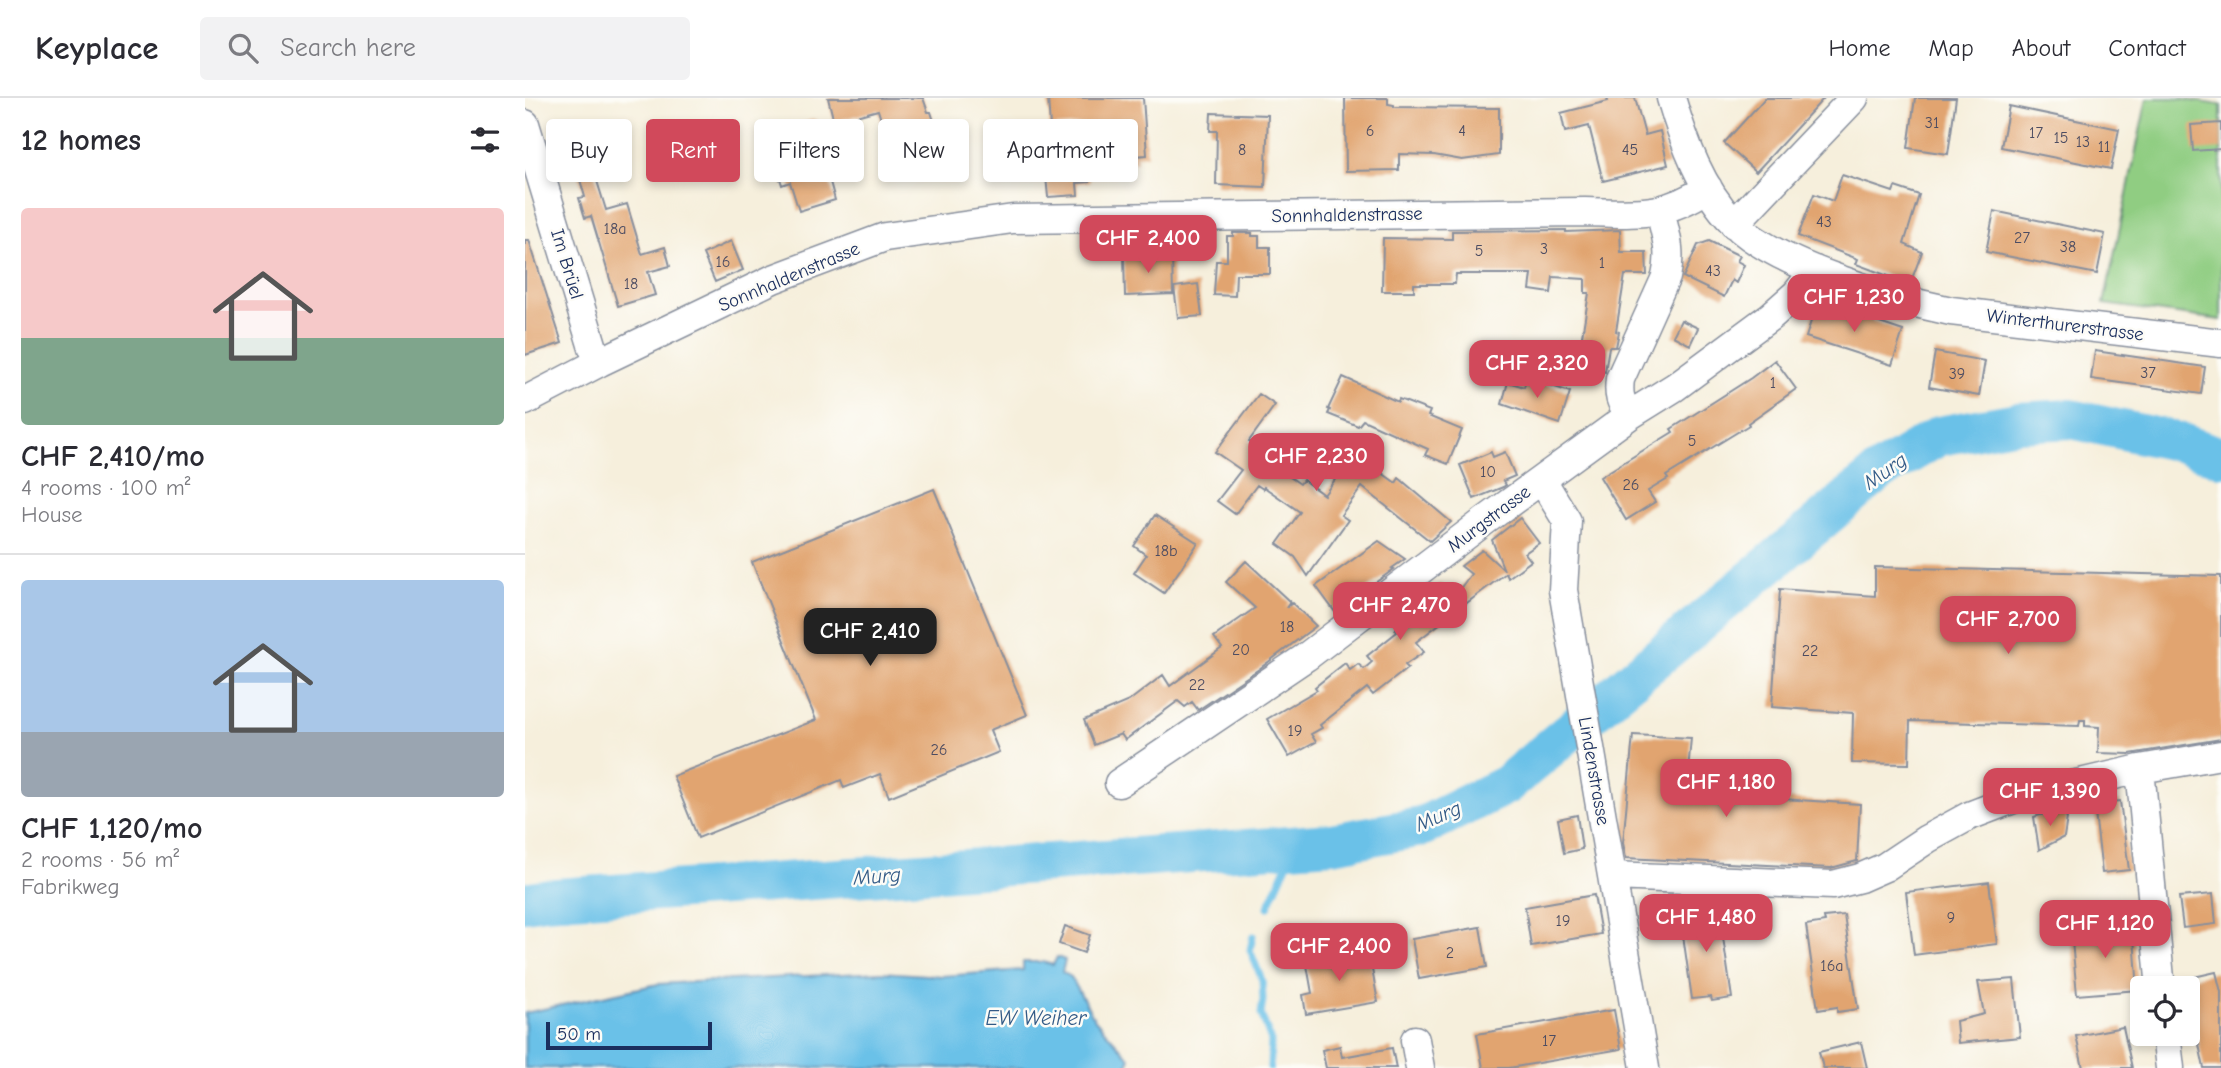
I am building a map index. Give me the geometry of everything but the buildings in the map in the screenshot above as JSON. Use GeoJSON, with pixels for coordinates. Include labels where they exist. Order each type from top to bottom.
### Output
{"type":"FeatureCollection","features":[{"type":"Feature","properties":{"kind":"street","name":"Winterthurerstrasse"},"geometry":{"type":"LineString","coordinates":[[1671,98],[1697,168],[1734,223],[1778,253],[1815,270],[1909,302],[1951,312],[2221,343]]}},
{"type":"Feature","properties":{"kind":"street"},"geometry":{"type":"LineString","coordinates":[[1734,223],[1854,98]]}},
{"type":"Feature","properties":{"kind":"street","name":"Im Brüel"},"geometry":{"type":"LineString","coordinates":[[525,124],[593,348],[600,362]]}},
{"type":"Feature","properties":{"kind":"street"},"geometry":{"type":"LineString","coordinates":[[1630,415],[1621,403],[1618,393],[1620,379],[1669,265],[1670,248],[1660,211],[1708,188]]}},
{"type":"Feature","properties":{"kind":"street","name":"Sonnhaldenstrasse"},"geometry":{"type":"LineString","coordinates":[[525,401],[773,279],[885,237],[1013,219],[1643,214],[1660,211]]}},
{"type":"Feature","properties":{"kind":"street","name":"Murgstrasse"},"geometry":{"type":"LineString","coordinates":[[1119,783],[1306,657],[1486,520],[1630,415],[1675,387],[1771,316],[1796,294],[1815,270]]}},
{"type":"Feature","properties":{"kind":"street","name":"Lindenstrasse"},"geometry":{"type":"LineString","coordinates":[[1542,480],[1567,521],[1563,590],[1645,1068]]}},
{"type":"Feature","properties":{"kind":"street"},"geometry":{"type":"LineString","coordinates":[[1613,876],[1833,885],[1860,878],[1885,867],[1927,839],[1969,816],[2004,802],[2140,769],[2221,755]]}},
{"type":"Feature","properties":{"kind":"street"},"geometry":{"type":"LineString","coordinates":[[2140,769],[2160,976]]}},
{"type":"Feature","properties":{"kind":"street"},"geometry":{"type":"LineString","coordinates":[[1415,1040],[1420,1068]]}},
{"type":"Feature","properties":{"kind":"street"},"geometry":{"type":"LineString","coordinates":[[2167,1046],[2170,1068]]}},
{"type":"Feature","properties":{"kind":"green space"},"geometry":{"type":"Polygon","coordinates":[[[2147,98],[2173,98],[2221,105],[2221,320],[2104,304],[2147,98]]]}},
{"type":"Feature","properties":{"kind":"water","name":"EW Weiher"},"geometry":{"type":"Polygon","coordinates":[[[1057,957],[1065,960],[1062,972],[1071,977],[1095,1020],[1130,1058],[1126,1068],[525,1068],[525,1013],[658,984],[880,972],[942,976],[1023,970],[1023,962],[1053,965],[1057,957]]]}},
{"type":"Feature","properties":{"kind":"waterway","name":"Murg"},"geometry":{"type":"LineString","coordinates":[[525,902],[1332,843],[1421,827],[1506,785],[1878,473],[1939,436],[2018,422],[2071,419],[2179,442],[2221,457]]}},
{"type":"Feature","properties":{"kind":"waterway"},"geometry":{"type":"LineString","coordinates":[[1268,907],[1296,845]]}},
{"type":"Feature","properties":{"kind":"waterway"},"geometry":{"type":"LineString","coordinates":[[1253,936],[1250,950],[1262,980],[1261,1014],[1271,1041],[1270,1068]]}}]}
